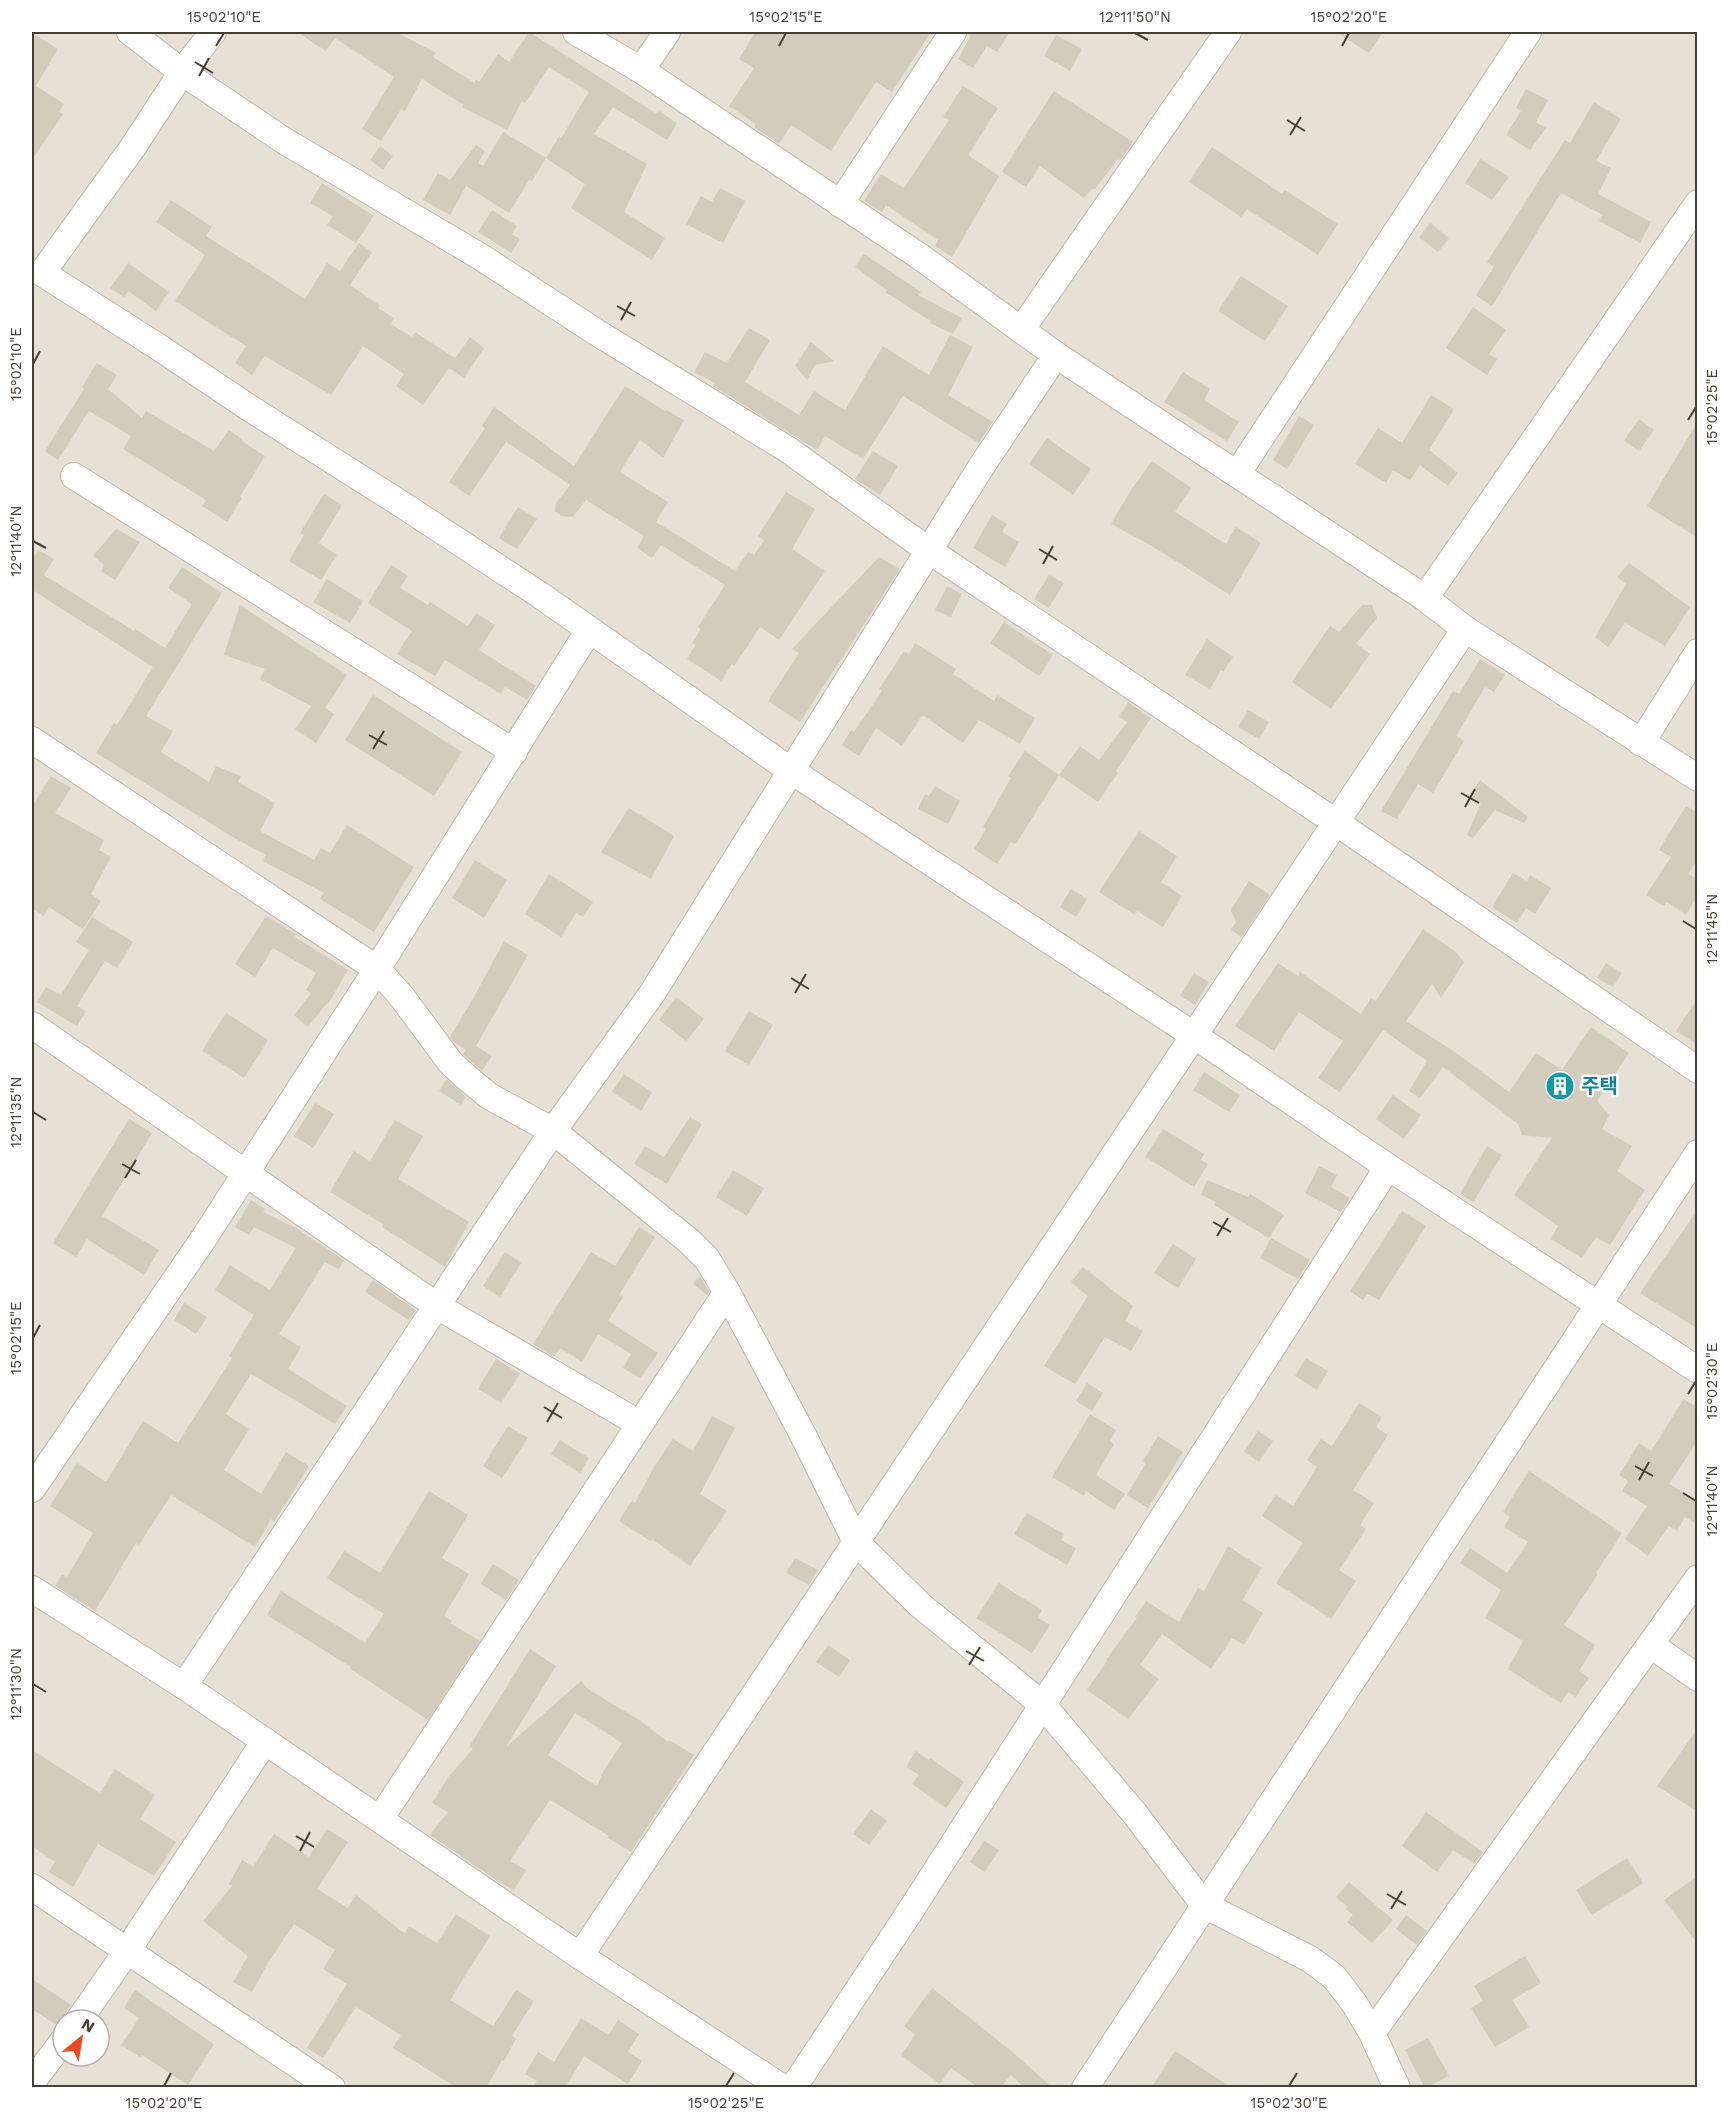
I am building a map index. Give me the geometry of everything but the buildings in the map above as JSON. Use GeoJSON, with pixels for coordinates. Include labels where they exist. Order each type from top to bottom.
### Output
{"type":"FeatureCollection","features":[{"type":"Feature","properties":{"kind":"street"},"geometry":{"type":"LineString","coordinates":[[130,32],[182,72],[283,140],[481,257],[596,332],[787,449],[928,550],[1337,823],[1698,1070]]}},
{"type":"Feature","properties":{"kind":"street"},"geometry":{"type":"LineString","coordinates":[[213,32],[182,72],[133,147],[37,270],[395,500],[589,630],[790,770],[1195,1036],[1596,1305],[1698,1370]]}},
{"type":"Feature","properties":{"kind":"street"},"geometry":{"type":"LineString","coordinates":[[576,32],[641,70],[919,256],[1056,355],[1425,598],[1466,629],[1698,778]]}},
{"type":"Feature","properties":{"kind":"street"},"geometry":{"type":"LineString","coordinates":[[641,70],[667,32]]}},
{"type":"Feature","properties":{"kind":"street"},"geometry":{"type":"LineString","coordinates":[[840,204],[953,32]]}},
{"type":"Feature","properties":{"kind":"street"},"geometry":{"type":"LineString","coordinates":[[1021,330],[1228,32]]}},
{"type":"Feature","properties":{"kind":"street"},"geometry":{"type":"LineString","coordinates":[[1237,474],[1528,32]]}},
{"type":"Feature","properties":{"kind":"street"},"geometry":{"type":"LineString","coordinates":[[1425,598],[1698,203]]}},
{"type":"Feature","properties":{"kind":"street"},"geometry":{"type":"LineString","coordinates":[[184,1686],[553,1131],[651,994],[928,550],[1056,355]]}},
{"type":"Feature","properties":{"kind":"street"},"geometry":{"type":"LineString","coordinates":[[74,476],[514,752]]}},
{"type":"Feature","properties":{"kind":"street"},"geometry":{"type":"LineString","coordinates":[[580,1956],[1466,629]]}},
{"type":"Feature","properties":{"kind":"street"},"geometry":{"type":"LineString","coordinates":[[32,1489],[204,1238],[377,969],[589,630]]}},
{"type":"Feature","properties":{"kind":"street"},"geometry":{"type":"LineString","coordinates":[[1641,743],[1698,652]]}},
{"type":"Feature","properties":{"kind":"street"},"geometry":{"type":"LineString","coordinates":[[32,740],[377,969],[402,997],[450,1062],[466,1077],[489,1096],[553,1131],[689,1241],[706,1259],[727,1292],[803,1435],[856,1542],[920,1605],[1042,1704],[1128,1805],[1204,1905],[1310,1959],[1334,1977],[1354,2003],[1372,2033],[1397,2088]]}},
{"type":"Feature","properties":{"kind":"street"},"geometry":{"type":"LineString","coordinates":[[32,1025],[436,1306],[640,1424]]}},
{"type":"Feature","properties":{"kind":"street"},"geometry":{"type":"LineString","coordinates":[[1085,2088],[1698,1152]]}},
{"type":"Feature","properties":{"kind":"street"},"geometry":{"type":"LineString","coordinates":[[793,2088],[909,1913],[1388,1167]]}},
{"type":"Feature","properties":{"kind":"street"},"geometry":{"type":"LineString","coordinates":[[380,1819],[727,1292]]}},
{"type":"Feature","properties":{"kind":"street"},"geometry":{"type":"LineString","coordinates":[[1372,2033],[1698,1578]]}},
{"type":"Feature","properties":{"kind":"street"},"geometry":{"type":"LineString","coordinates":[[32,1589],[184,1686],[580,1956],[783,2088]]}},
{"type":"Feature","properties":{"kind":"street"},"geometry":{"type":"LineString","coordinates":[[1651,1645],[1698,1678]]}},
{"type":"Feature","properties":{"kind":"street"},"geometry":{"type":"LineString","coordinates":[[87,2008],[265,1741]]}},
{"type":"Feature","properties":{"kind":"street"},"geometry":{"type":"LineString","coordinates":[[32,1887],[332,2088]]}},
{"type":"Feature","properties":{"kind":"street"},"geometry":{"type":"LineString","coordinates":[[32,2082],[51,2057]]}},
{"type":"Feature","properties":{"kind":"shaded area"},"geometry":{"type":"Polygon","coordinates":[[[32,32],[1697,32],[1697,2087],[32,2088],[32,32]]]}},
{"type":"Feature","properties":{"kind":"place","name":"주택"},"geometry":{"type":"Point","coordinates":[1560,1086]}}]}
